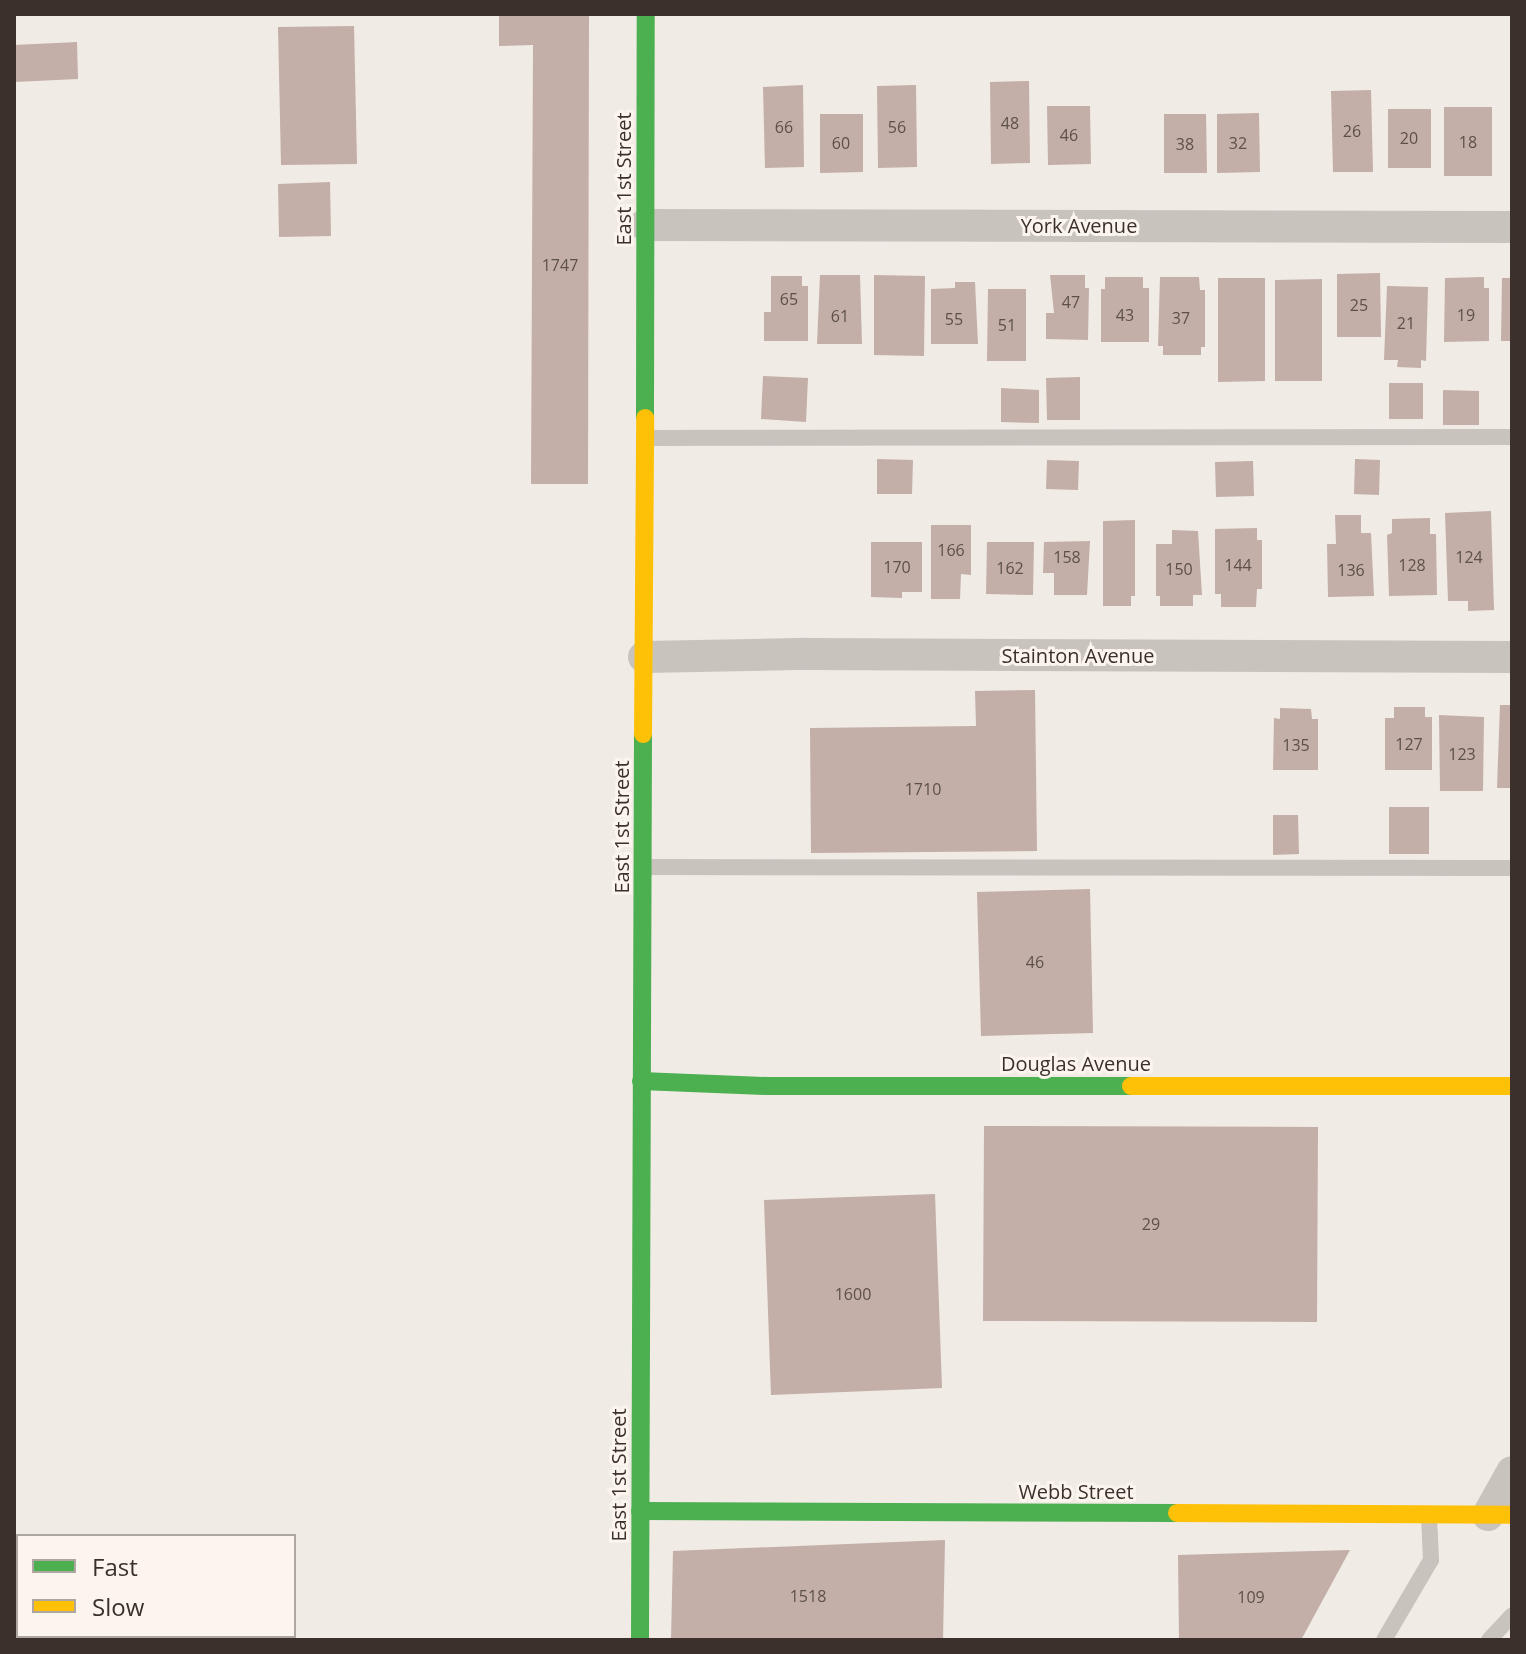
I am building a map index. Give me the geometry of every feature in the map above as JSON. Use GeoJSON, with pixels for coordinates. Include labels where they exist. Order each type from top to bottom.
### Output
{"type":"FeatureCollection","features":[{"type":"Feature","properties":{"kind":"street","name":"East 1st Street"},"geometry":{"type":"LineString","coordinates":[[640,1640],[646,14]]}},
{"type":"Feature","properties":{"kind":"street","name":"York Avenue"},"geometry":{"type":"LineString","coordinates":[[645,225],[1512,227]]}},
{"type":"Feature","properties":{"kind":"street","name":"Stainton Avenue"},"geometry":{"type":"LineString","coordinates":[[644,657],[807,654],[1512,657]]}},
{"type":"Feature","properties":{"kind":"street","name":"Douglas Avenue"},"geometry":{"type":"LineString","coordinates":[[641,1081],[768,1086],[1512,1086]]}},
{"type":"Feature","properties":{"kind":"street"},"geometry":{"type":"LineString","coordinates":[[1500,1515],[1512,1472]]}},
{"type":"Feature","properties":{"kind":"street","name":"Webb Street"},"geometry":{"type":"LineString","coordinates":[[640,1511],[1500,1515]]}},
{"type":"Feature","properties":{"kind":"lane"},"geometry":{"type":"LineString","coordinates":[[645,438],[1512,437]]}},
{"type":"Feature","properties":{"kind":"lane"},"geometry":{"type":"LineString","coordinates":[[642,867],[1512,868]]}},
{"type":"Feature","properties":{"kind":"lane"},"geometry":{"type":"LineString","coordinates":[[1384,1640],[1431,1560],[1429,1514]]}},
{"type":"Feature","properties":{"kind":"lane"},"geometry":{"type":"LineString","coordinates":[[1489,1640],[1512,1615]]}},
{"type":"Feature","properties":{"kind":"building"},"geometry":{"type":"Polygon","coordinates":[[[499,14],[589,14],[588,484],[531,484],[533,45],[499,46],[499,14]]]}},
{"type":"Feature","properties":{"kind":"building"},"geometry":{"type":"Polygon","coordinates":[[[354,26],[357,164],[281,165],[278,27],[354,26]]]}},
{"type":"Feature","properties":{"kind":"building"},"geometry":{"type":"Polygon","coordinates":[[[77,42],[78,79],[14,82],[14,45],[77,42]]]}},
{"type":"Feature","properties":{"kind":"building"},"geometry":{"type":"Polygon","coordinates":[[[1029,81],[1030,163],[991,164],[990,82],[1029,81]]]}},
{"type":"Feature","properties":{"kind":"building"},"geometry":{"type":"Polygon","coordinates":[[[803,85],[804,167],[765,168],[763,87],[803,85]]]}},
{"type":"Feature","properties":{"kind":"building"},"geometry":{"type":"Polygon","coordinates":[[[916,85],[917,167],[878,168],[877,86],[916,85]]]}},
{"type":"Feature","properties":{"kind":"building"},"geometry":{"type":"Polygon","coordinates":[[[1371,90],[1373,172],[1333,172],[1331,91],[1371,90]]]}},
{"type":"Feature","properties":{"kind":"building"},"geometry":{"type":"Polygon","coordinates":[[[1047,106],[1090,106],[1091,164],[1048,165],[1047,106]]]}},
{"type":"Feature","properties":{"kind":"building"},"geometry":{"type":"Polygon","coordinates":[[[1444,107],[1492,107],[1492,176],[1444,176],[1444,107]]]}},
{"type":"Feature","properties":{"kind":"building"},"geometry":{"type":"Polygon","coordinates":[[[1388,109],[1431,109],[1431,168],[1388,168],[1388,109]]]}},
{"type":"Feature","properties":{"kind":"building"},"geometry":{"type":"Polygon","coordinates":[[[1259,113],[1260,172],[1217,173],[1217,114],[1259,113]]]}},
{"type":"Feature","properties":{"kind":"building"},"geometry":{"type":"Polygon","coordinates":[[[820,114],[863,114],[863,172],[820,173],[820,114]]]}},
{"type":"Feature","properties":{"kind":"building"},"geometry":{"type":"Polygon","coordinates":[[[1164,114],[1206,114],[1207,173],[1164,173],[1164,114]]]}},
{"type":"Feature","properties":{"kind":"building"},"geometry":{"type":"Polygon","coordinates":[[[330,182],[331,236],[279,237],[278,184],[330,182]]]}},
{"type":"Feature","properties":{"kind":"building"},"geometry":{"type":"Polygon","coordinates":[[[1380,273],[1381,337],[1337,337],[1337,274],[1380,273]]]}},
{"type":"Feature","properties":{"kind":"building"},"geometry":{"type":"Polygon","coordinates":[[[820,275],[860,275],[862,344],[817,344],[820,275]]]}},
{"type":"Feature","properties":{"kind":"building"},"geometry":{"type":"Polygon","coordinates":[[[874,275],[925,276],[924,356],[874,355],[874,275]]]}},
{"type":"Feature","properties":{"kind":"building"},"geometry":{"type":"Polygon","coordinates":[[[1050,275],[1085,275],[1085,288],[1089,288],[1088,340],[1046,339],[1046,313],[1054,313],[1050,275]]]}},
{"type":"Feature","properties":{"kind":"building"},"geometry":{"type":"Polygon","coordinates":[[[771,276],[802,276],[802,286],[808,286],[808,341],[764,341],[764,312],[771,312],[771,276]]]}},
{"type":"Feature","properties":{"kind":"building"},"geometry":{"type":"Polygon","coordinates":[[[1105,277],[1143,277],[1143,288],[1149,288],[1149,342],[1101,342],[1101,289],[1105,289],[1105,277]]]}},
{"type":"Feature","properties":{"kind":"building"},"geometry":{"type":"Polygon","coordinates":[[[1160,277],[1199,277],[1200,290],[1205,290],[1205,347],[1201,347],[1201,355],[1163,355],[1163,346],[1158,346],[1160,277]]]}},
{"type":"Feature","properties":{"kind":"building"},"geometry":{"type":"Polygon","coordinates":[[[1484,277],[1484,288],[1489,288],[1489,341],[1444,342],[1445,278],[1484,277]]]}},
{"type":"Feature","properties":{"kind":"building"},"geometry":{"type":"Polygon","coordinates":[[[1218,278],[1265,278],[1265,381],[1218,382],[1218,278]]]}},
{"type":"Feature","properties":{"kind":"building"},"geometry":{"type":"Polygon","coordinates":[[[1502,278],[1512,278],[1512,341],[1501,341],[1502,278]]]}},
{"type":"Feature","properties":{"kind":"building"},"geometry":{"type":"Polygon","coordinates":[[[1322,279],[1322,381],[1275,381],[1275,280],[1322,279]]]}},
{"type":"Feature","properties":{"kind":"building"},"geometry":{"type":"Polygon","coordinates":[[[955,282],[975,282],[978,344],[931,344],[931,289],[955,288],[955,282]]]}},
{"type":"Feature","properties":{"kind":"building"},"geometry":{"type":"Polygon","coordinates":[[[1387,286],[1428,287],[1426,361],[1421,360],[1421,368],[1397,367],[1398,360],[1384,360],[1387,286]]]}},
{"type":"Feature","properties":{"kind":"building"},"geometry":{"type":"Polygon","coordinates":[[[988,289],[1026,289],[1026,361],[987,361],[988,289]]]}},
{"type":"Feature","properties":{"kind":"building"},"geometry":{"type":"Polygon","coordinates":[[[763,376],[808,378],[806,422],[761,419],[763,376]]]}},
{"type":"Feature","properties":{"kind":"building"},"geometry":{"type":"Polygon","coordinates":[[[1080,377],[1080,420],[1047,420],[1046,378],[1080,377]]]}},
{"type":"Feature","properties":{"kind":"building"},"geometry":{"type":"Polygon","coordinates":[[[1389,383],[1423,383],[1423,419],[1389,419],[1389,383]]]}},
{"type":"Feature","properties":{"kind":"building"},"geometry":{"type":"Polygon","coordinates":[[[1001,388],[1039,390],[1039,423],[1001,422],[1001,388]]]}},
{"type":"Feature","properties":{"kind":"building"},"geometry":{"type":"Polygon","coordinates":[[[1443,390],[1479,391],[1479,425],[1443,425],[1443,390]]]}},
{"type":"Feature","properties":{"kind":"building"},"geometry":{"type":"Polygon","coordinates":[[[877,459],[913,460],[912,494],[877,494],[877,459]]]}},
{"type":"Feature","properties":{"kind":"building"},"geometry":{"type":"Polygon","coordinates":[[[1355,459],[1380,460],[1379,495],[1354,494],[1355,459]]]}},
{"type":"Feature","properties":{"kind":"building"},"geometry":{"type":"Polygon","coordinates":[[[1047,460],[1079,461],[1078,490],[1046,489],[1047,460]]]}},
{"type":"Feature","properties":{"kind":"building"},"geometry":{"type":"Polygon","coordinates":[[[1253,461],[1254,496],[1216,497],[1215,462],[1253,461]]]}},
{"type":"Feature","properties":{"kind":"building"},"geometry":{"type":"Polygon","coordinates":[[[1491,511],[1494,610],[1468,611],[1468,601],[1448,601],[1445,513],[1491,511]]]}},
{"type":"Feature","properties":{"kind":"building"},"geometry":{"type":"Polygon","coordinates":[[[1335,515],[1361,515],[1361,533],[1371,533],[1374,596],[1328,597],[1327,544],[1336,544],[1335,515]]]}},
{"type":"Feature","properties":{"kind":"building"},"geometry":{"type":"Polygon","coordinates":[[[1430,518],[1430,534],[1436,534],[1437,595],[1389,596],[1387,535],[1392,533],[1392,519],[1430,518]]]}},
{"type":"Feature","properties":{"kind":"building"},"geometry":{"type":"Polygon","coordinates":[[[1135,520],[1135,596],[1131,596],[1131,606],[1103,606],[1103,521],[1135,520]]]}},
{"type":"Feature","properties":{"kind":"building"},"geometry":{"type":"Polygon","coordinates":[[[931,525],[971,525],[971,575],[961,574],[960,599],[931,599],[931,525]]]}},
{"type":"Feature","properties":{"kind":"building"},"geometry":{"type":"Polygon","coordinates":[[[1257,528],[1257,540],[1262,540],[1262,589],[1257,589],[1256,607],[1221,607],[1221,594],[1215,594],[1215,529],[1257,528]]]}},
{"type":"Feature","properties":{"kind":"building"},"geometry":{"type":"Polygon","coordinates":[[[1172,530],[1198,531],[1202,595],[1193,595],[1193,606],[1160,606],[1160,596],[1156,596],[1156,544],[1172,544],[1172,530]]]}},
{"type":"Feature","properties":{"kind":"building"},"geometry":{"type":"Polygon","coordinates":[[[1090,541],[1087,595],[1054,595],[1054,573],[1043,573],[1044,542],[1090,541]]]}},
{"type":"Feature","properties":{"kind":"building"},"geometry":{"type":"Polygon","coordinates":[[[871,542],[922,542],[922,592],[902,592],[902,598],[871,597],[871,542]]]}},
{"type":"Feature","properties":{"kind":"building"},"geometry":{"type":"Polygon","coordinates":[[[987,542],[1034,542],[1033,595],[986,594],[987,542]]]}},
{"type":"Feature","properties":{"kind":"building"},"geometry":{"type":"Polygon","coordinates":[[[1035,690],[1037,851],[811,853],[810,728],[976,726],[975,691],[1035,690]]]}},
{"type":"Feature","properties":{"kind":"building"},"geometry":{"type":"Polygon","coordinates":[[[1500,705],[1512,705],[1512,788],[1497,788],[1500,705]]]}},
{"type":"Feature","properties":{"kind":"building"},"geometry":{"type":"Polygon","coordinates":[[[1394,707],[1425,707],[1425,717],[1432,717],[1432,770],[1385,770],[1385,718],[1394,718],[1394,707]]]}},
{"type":"Feature","properties":{"kind":"building"},"geometry":{"type":"Polygon","coordinates":[[[1280,708],[1311,709],[1312,719],[1318,719],[1318,770],[1273,770],[1274,718],[1280,719],[1280,708]]]}},
{"type":"Feature","properties":{"kind":"building"},"geometry":{"type":"Polygon","coordinates":[[[1439,715],[1484,717],[1483,791],[1440,791],[1439,715]]]}},
{"type":"Feature","properties":{"kind":"building"},"geometry":{"type":"Polygon","coordinates":[[[1389,807],[1429,807],[1429,854],[1389,854],[1389,807]]]}},
{"type":"Feature","properties":{"kind":"building"},"geometry":{"type":"Polygon","coordinates":[[[1273,815],[1298,815],[1299,854],[1273,855],[1273,815]]]}},
{"type":"Feature","properties":{"kind":"building"},"geometry":{"type":"Polygon","coordinates":[[[1090,889],[1093,1033],[981,1036],[977,892],[1090,889]]]}},
{"type":"Feature","properties":{"kind":"building"},"geometry":{"type":"Polygon","coordinates":[[[984,1126],[1318,1127],[1317,1322],[983,1321],[984,1126]]]}},
{"type":"Feature","properties":{"kind":"building"},"geometry":{"type":"Polygon","coordinates":[[[935,1194],[942,1388],[771,1395],[764,1200],[935,1194]]]}},
{"type":"Feature","properties":{"kind":"building"},"geometry":{"type":"Polygon","coordinates":[[[945,1540],[943,1640],[671,1640],[673,1551],[945,1540]]]}},
{"type":"Feature","properties":{"kind":"building"},"geometry":{"type":"Polygon","coordinates":[[[1350,1550],[1301,1640],[1179,1640],[1178,1555],[1350,1550]]]}},
{"type":"Feature","properties":{"kind":"traffic: fast"},"geometry":{"type":"LineString","coordinates":[[645,418],[646,14]]}},
{"type":"Feature","properties":{"kind":"traffic: fast"},"geometry":{"type":"LineString","coordinates":[[640,1640],[643,734]]}},
{"type":"Feature","properties":{"kind":"traffic: fast"},"geometry":{"type":"LineString","coordinates":[[641,1081],[768,1086],[1131,1086]]}},
{"type":"Feature","properties":{"kind":"traffic: fast"},"geometry":{"type":"LineString","coordinates":[[640,1511],[1177,1513]]}},
{"type":"Feature","properties":{"kind":"traffic: slow"},"geometry":{"type":"LineString","coordinates":[[643,734],[645,418]]}},
{"type":"Feature","properties":{"kind":"traffic: slow"},"geometry":{"type":"LineString","coordinates":[[1131,1086],[1512,1086]]}},
{"type":"Feature","properties":{"kind":"traffic: slow"},"geometry":{"type":"LineString","coordinates":[[1177,1513],[1512,1515]]}}]}
